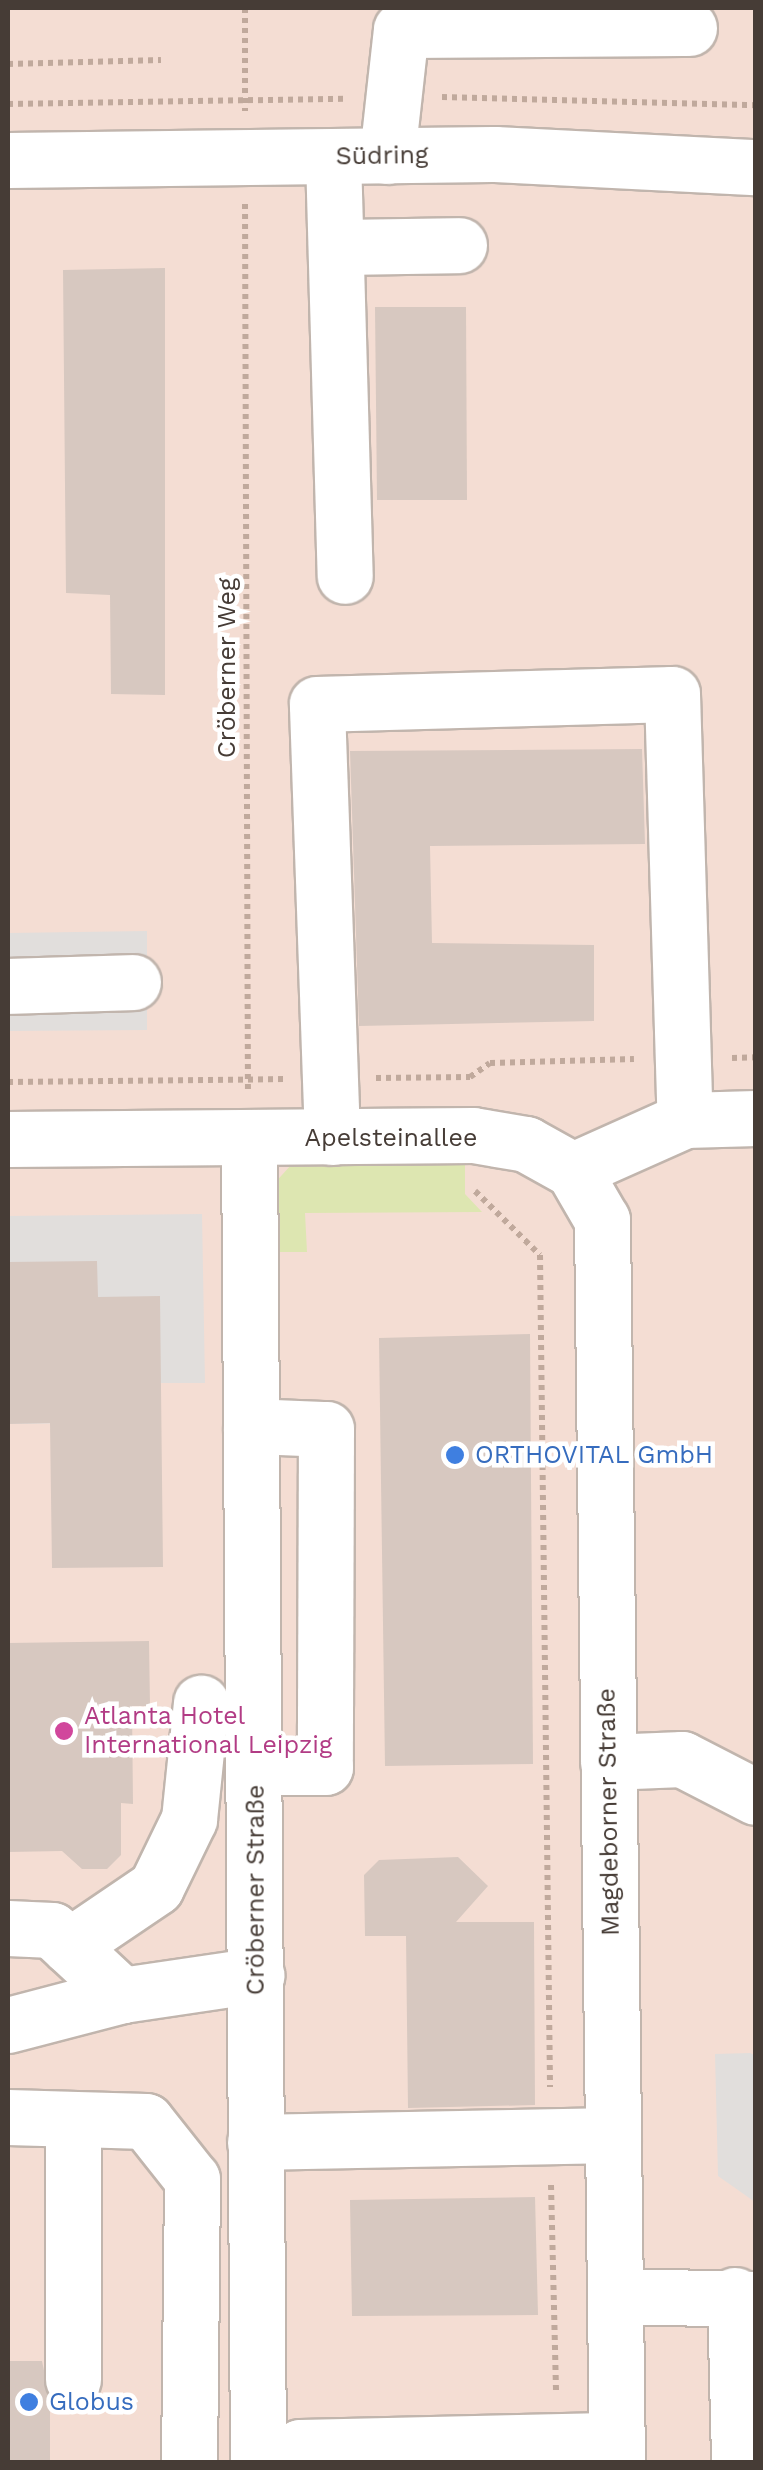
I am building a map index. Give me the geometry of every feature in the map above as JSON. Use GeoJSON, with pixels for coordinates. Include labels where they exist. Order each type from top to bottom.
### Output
{"type":"FeatureCollection","features":[{"type":"Feature","properties":{"kind":"street"},"geometry":{"type":"LineString","coordinates":[[386,156],[403,19],[690,28]]}},
{"type":"Feature","properties":{"kind":"street"},"geometry":{"type":"LineString","coordinates":[[333,156],[344,576]]}},
{"type":"Feature","properties":{"kind":"street","name":"Südring"},"geometry":{"type":"LineString","coordinates":[[8,160],[386,156],[756,167]]}},
{"type":"Feature","properties":{"kind":"street"},"geometry":{"type":"LineString","coordinates":[[336,247],[459,245]]}},
{"type":"Feature","properties":{"kind":"street"},"geometry":{"type":"LineString","coordinates":[[332,1137],[317,704],[672,694],[685,1120]]}},
{"type":"Feature","properties":{"kind":"street"},"geometry":{"type":"LineString","coordinates":[[8,986],[132,982]]}},
{"type":"Feature","properties":{"kind":"street"},"geometry":{"type":"LineString","coordinates":[[573,1170],[685,1120],[756,1118]]}},
{"type":"Feature","properties":{"kind":"street","name":"Apelsteinallee"},"geometry":{"type":"LineString","coordinates":[[8,1139],[472,1136],[526,1144],[573,1170]]}},
{"type":"Feature","properties":{"kind":"street","name":"Cröberner Straße"},"geometry":{"type":"LineString","coordinates":[[249,1138],[258,2462]]}},
{"type":"Feature","properties":{"kind":"street","name":"Magdeborner Straße"},"geometry":{"type":"LineString","coordinates":[[573,1170],[602,1220],[617,2451]]}},
{"type":"Feature","properties":{"kind":"street"},"geometry":{"type":"LineString","coordinates":[[251,1426],[326,1430],[325,1768],[256,1767]]}},
{"type":"Feature","properties":{"kind":"street"},"geometry":{"type":"LineString","coordinates":[[69,1946],[156,1887],[189,1819],[202,1703]]}},
{"type":"Feature","properties":{"kind":"street"},"geometry":{"type":"LineString","coordinates":[[608,1762],[682,1759],[756,1797]]}},
{"type":"Feature","properties":{"kind":"street"},"geometry":{"type":"LineString","coordinates":[[8,1928],[52,1930],[122,1994]]}},
{"type":"Feature","properties":{"kind":"street"},"geometry":{"type":"LineString","coordinates":[[8,2025],[122,1994],[257,1976]]}},
{"type":"Feature","properties":{"kind":"street"},"geometry":{"type":"LineString","coordinates":[[8,2117],[146,2121],[192,2179],[189,2462]]}},
{"type":"Feature","properties":{"kind":"street"},"geometry":{"type":"LineString","coordinates":[[73,2119],[73,2378]]}},
{"type":"Feature","properties":{"kind":"street"},"geometry":{"type":"LineString","coordinates":[[255,2142],[613,2136]]}},
{"type":"Feature","properties":{"kind":"street"},"geometry":{"type":"LineString","coordinates":[[616,2296],[745,2297],[740,2462]]}},
{"type":"Feature","properties":{"kind":"street"},"geometry":{"type":"LineString","coordinates":[[300,2462],[300,2446],[557,2441],[617,2451]]}},
{"type":"Feature","properties":{"kind":"path"},"geometry":{"type":"LineString","coordinates":[[245,8],[246,100]]}},
{"type":"Feature","properties":{"kind":"path"},"geometry":{"type":"LineString","coordinates":[[8,64],[162,60]]}},
{"type":"Feature","properties":{"kind":"path"},"geometry":{"type":"LineString","coordinates":[[8,104],[393,98],[756,105]]}},
{"type":"Feature","properties":{"kind":"path","name":"Cröberner Weg"},"geometry":{"type":"LineString","coordinates":[[246,198],[249,1138]]}},
{"type":"Feature","properties":{"kind":"path"},"geometry":{"type":"LineString","coordinates":[[475,1191],[540,1255],[557,2441]]}},
{"type":"Feature","properties":{"kind":"shaded area"},"geometry":{"type":"Polygon","coordinates":[[[8,8],[755,8],[755,2462],[8,2462],[8,8]]]}},
{"type":"Feature","properties":{"kind":"shaded area"},"geometry":{"type":"Polygon","coordinates":[[[147,931],[147,1030],[8,1031],[8,933],[147,931]]]}},
{"type":"Feature","properties":{"kind":"shaded area"},"geometry":{"type":"Polygon","coordinates":[[[202,1214],[205,1383],[159,1383],[159,1422],[8,1424],[8,1216],[202,1214]]]}},
{"type":"Feature","properties":{"kind":"shaded area"},"geometry":{"type":"Polygon","coordinates":[[[715,2054],[756,2056],[755,2202],[718,2176],[715,2054]]]}},
{"type":"Feature","properties":{"kind":"green space"},"geometry":{"type":"Polygon","coordinates":[[[465,1160],[465,1194],[482,1212],[305,1213],[307,1252],[271,1252],[272,1186],[291,1165],[465,1160]]]}},
{"type":"Feature","properties":{"kind":"building"},"geometry":{"type":"Polygon","coordinates":[[[165,268],[165,695],[111,694],[110,595],[66,593],[63,270],[165,268]]]}},
{"type":"Feature","properties":{"kind":"building"},"geometry":{"type":"Polygon","coordinates":[[[375,307],[466,307],[467,500],[377,500],[375,307]]]}},
{"type":"Feature","properties":{"kind":"building"},"geometry":{"type":"Polygon","coordinates":[[[642,749],[645,844],[430,846],[432,943],[594,945],[594,1021],[359,1026],[350,751],[642,749]]]}},
{"type":"Feature","properties":{"kind":"building"},"geometry":{"type":"Polygon","coordinates":[[[97,1261],[98,1297],[160,1296],[163,1567],[52,1568],[50,1423],[8,1424],[8,1262],[97,1261]]]}},
{"type":"Feature","properties":{"kind":"building","name":"ORTHOVITAL GmbH"},"geometry":{"type":"Polygon","coordinates":[[[530,1334],[533,1764],[385,1766],[379,1338],[530,1334]]]}},
{"type":"Feature","properties":{"kind":"building","name":"Atlanta Hotel International Leipzig"},"geometry":{"type":"Polygon","coordinates":[[[149,1641],[150,1706],[132,1706],[133,1804],[121,1803],[121,1855],[107,1869],[82,1869],[62,1851],[8,1852],[8,1643],[149,1641]]]}},
{"type":"Feature","properties":{"kind":"building"},"geometry":{"type":"Polygon","coordinates":[[[458,1857],[488,1886],[456,1922],[534,1922],[535,2105],[408,2108],[406,1936],[365,1936],[364,1875],[379,1860],[458,1857]]]}},
{"type":"Feature","properties":{"kind":"building"},"geometry":{"type":"Polygon","coordinates":[[[535,2197],[538,2315],[352,2316],[350,2200],[535,2197]]]}},
{"type":"Feature","properties":{"kind":"building","name":"Globus"},"geometry":{"type":"Polygon","coordinates":[[[8,2361],[42,2361],[50,2399],[50,2462],[8,2462],[8,2361]]]}},
{"type":"Feature","properties":{"kind":"place","name":"ORTHOVITAL GmbH"},"geometry":{"type":"Point","coordinates":[455,1455]}},
{"type":"Feature","properties":{"kind":"place","name":"Atlanta Hotel International Leipzig"},"geometry":{"type":"Point","coordinates":[64,1731]}},
{"type":"Feature","properties":{"kind":"place","name":"Globus"},"geometry":{"type":"Point","coordinates":[29,2402]}}]}
